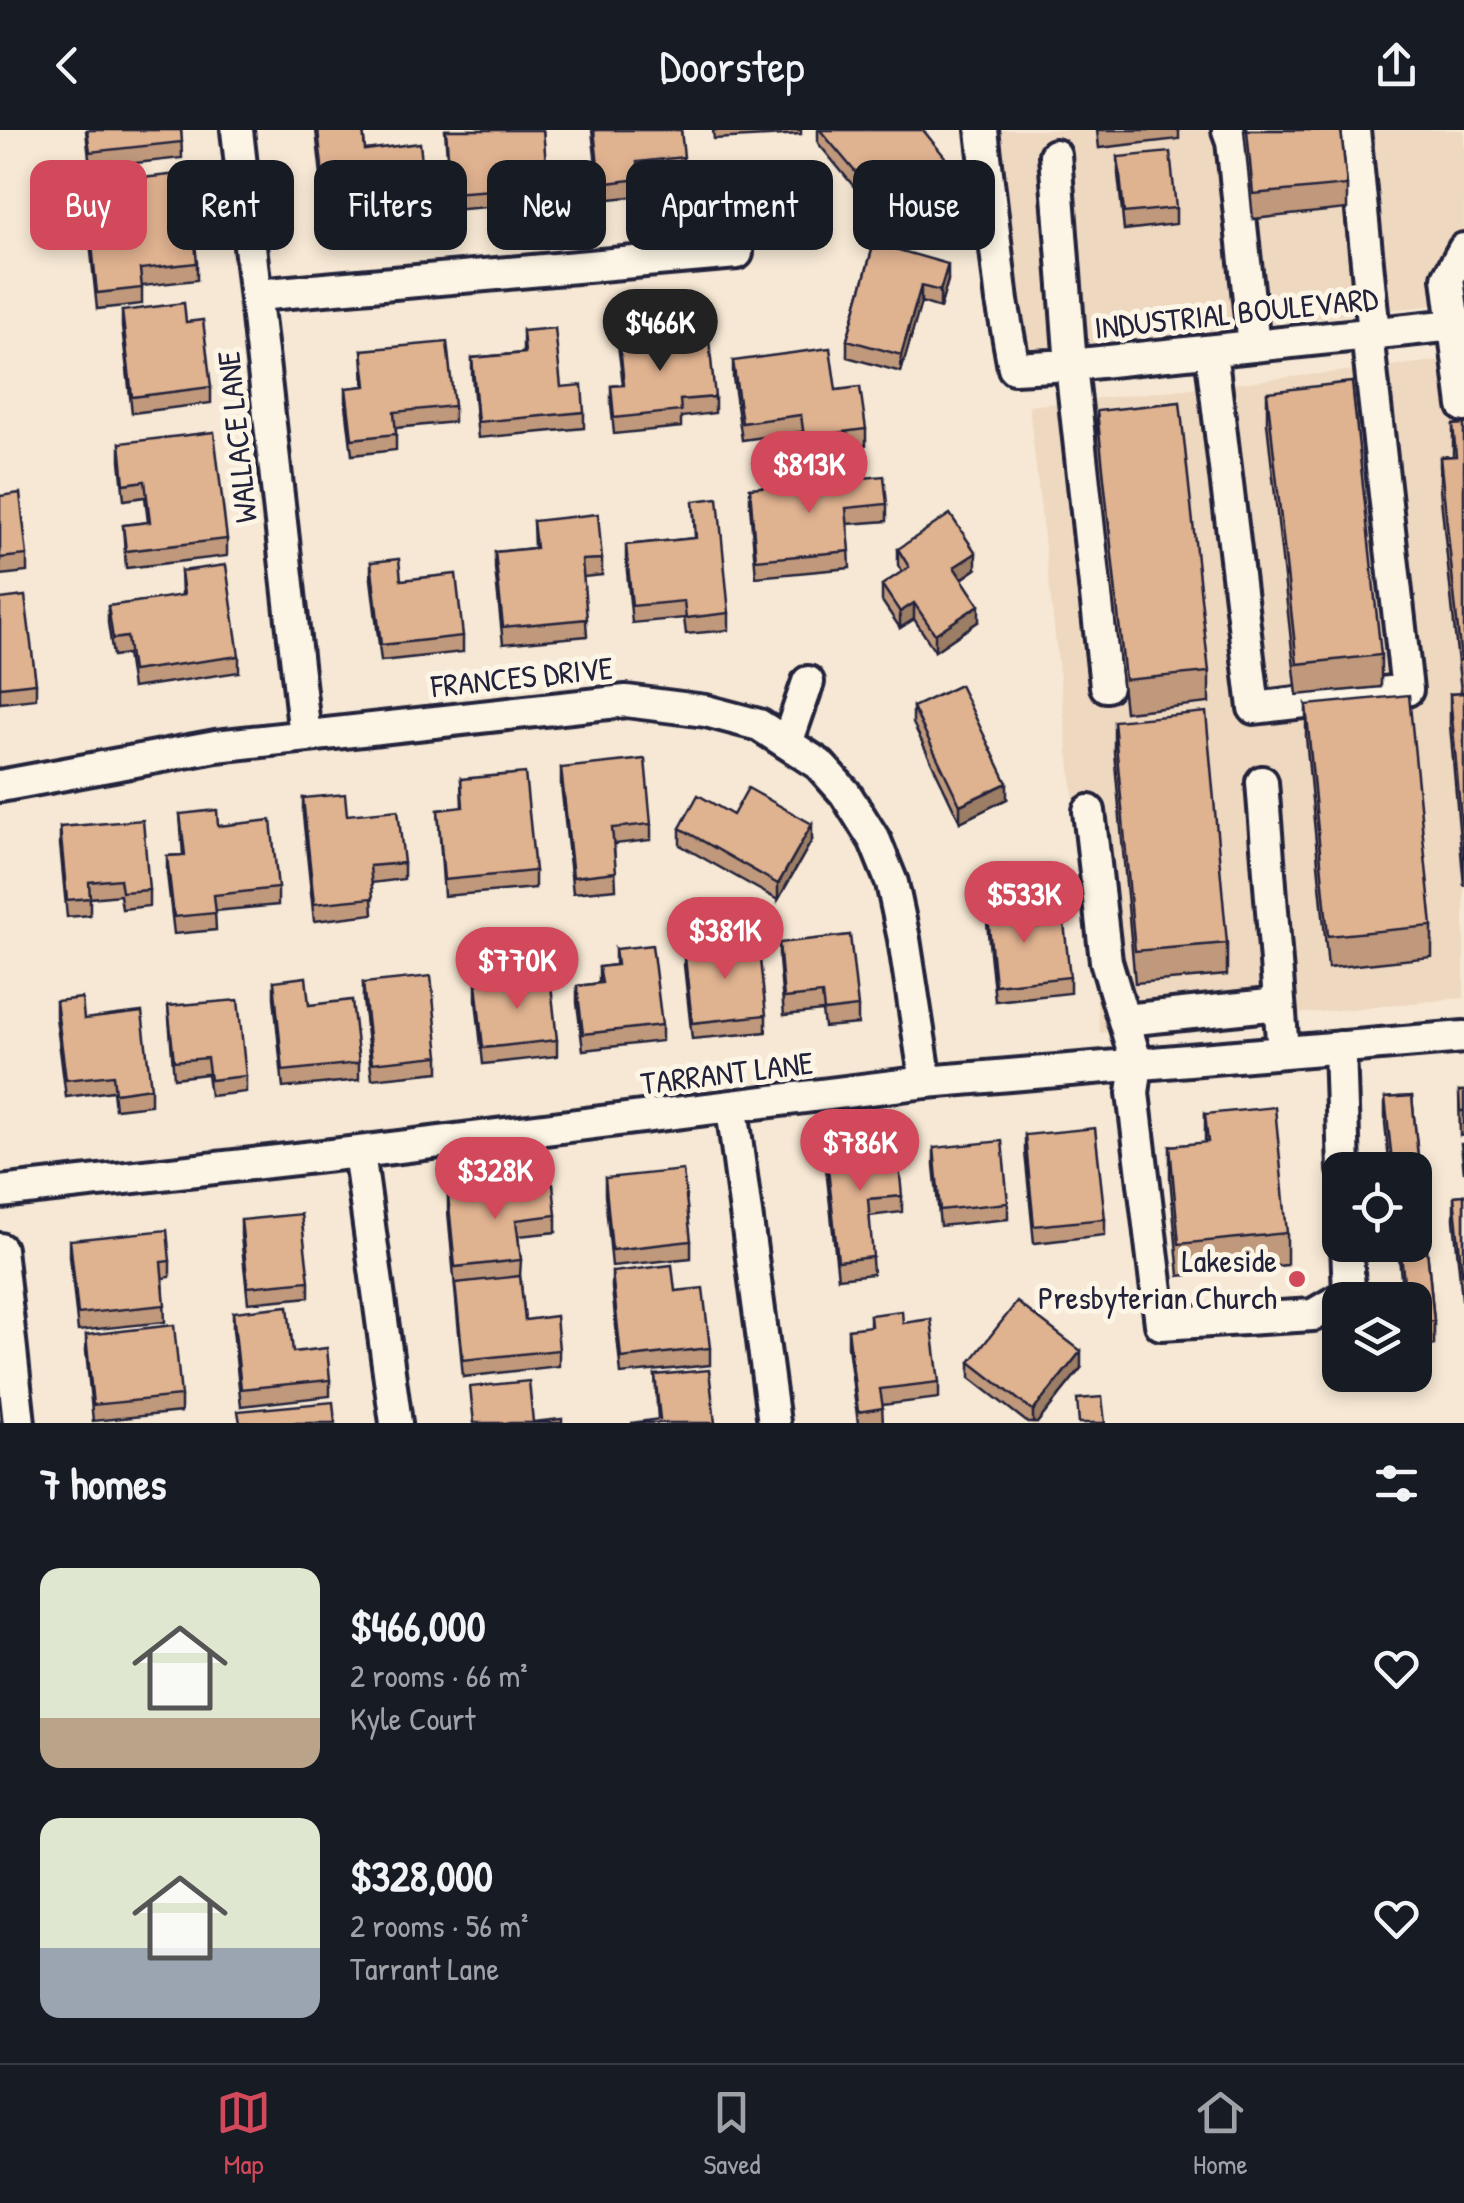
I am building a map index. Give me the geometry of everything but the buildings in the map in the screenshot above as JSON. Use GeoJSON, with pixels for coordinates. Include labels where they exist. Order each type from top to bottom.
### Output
{"type":"FeatureCollection","features":[{"type":"Feature","properties":{"kind":"street","name":"WALLACE LANE"},"geometry":{"type":"LineString","coordinates":[[237,130],[306,736]]}},
{"type":"Feature","properties":{"kind":"street","name":"INDUSTRIAL BOULEVARD"},"geometry":{"type":"LineString","coordinates":[[982,130],[1014,368],[1459,324]]}},
{"type":"Feature","properties":{"kind":"street"},"geometry":{"type":"LineString","coordinates":[[1228,130],[1254,346]]}},
{"type":"Feature","properties":{"kind":"street"},"geometry":{"type":"LineString","coordinates":[[1211,350],[1254,708],[1406,690],[1354,130]]}},
{"type":"Feature","properties":{"kind":"street"},"geometry":{"type":"LineString","coordinates":[[1055,155],[1072,365],[1106,686]]}},
{"type":"Feature","properties":{"kind":"street"},"geometry":{"type":"LineString","coordinates":[[1464,249],[1448,278],[1459,324],[1464,406]]}},
{"type":"Feature","properties":{"kind":"street"},"geometry":{"type":"LineString","coordinates":[[256,295],[737,253]]}},
{"type":"Feature","properties":{"kind":"street"},"geometry":{"type":"LineString","coordinates":[[787,743],[808,682]]}},
{"type":"Feature","properties":{"kind":"street","name":"FRANCES DRIVE"},"geometry":{"type":"LineString","coordinates":[[0,786],[216,746],[626,700],[706,711],[759,725],[819,764],[845,793],[875,841],[892,883],[904,938],[926,1082]]}},
{"type":"Feature","properties":{"kind":"street"},"geometry":{"type":"LineString","coordinates":[[1262,782],[1283,1052]]}},
{"type":"Feature","properties":{"kind":"street"},"geometry":{"type":"LineString","coordinates":[[1088,811],[1106,961],[1136,1064],[1133,1093],[1162,1324],[1312,1315],[1349,1294],[1348,1262]]}},
{"type":"Feature","properties":{"kind":"street"},"geometry":{"type":"LineString","coordinates":[[1125,1020],[1280,1004]]}},
{"type":"Feature","properties":{"kind":"street","name":"TARRANT LANE"},"geometry":{"type":"LineString","coordinates":[[0,1192],[926,1082],[1464,1036]]}},
{"type":"Feature","properties":{"kind":"street"},"geometry":{"type":"LineString","coordinates":[[1340,1047],[1343,1152]]}},
{"type":"Feature","properties":{"kind":"street"},"geometry":{"type":"LineString","coordinates":[[732,1108],[774,1423]]}},
{"type":"Feature","properties":{"kind":"street"},"geometry":{"type":"LineString","coordinates":[[359,1152],[396,1423]]}},
{"type":"Feature","properties":{"kind":"street"},"geometry":{"type":"LineString","coordinates":[[0,1249],[19,1423]]}},
{"type":"Feature","properties":{"kind":"shaded area"},"geometry":{"type":"Polygon","coordinates":[[[1000,130],[1464,130],[1464,302],[1023,350],[1000,130]]]}},
{"type":"Feature","properties":{"kind":"shaded area"},"geometry":{"type":"Polygon","coordinates":[[[1464,358],[1464,998],[1100,1033],[1029,406],[1464,358]]]}},
{"type":"Feature","properties":{"kind":"place","name":"Lakeside Presbyterian Church"},"geometry":{"type":"Point","coordinates":[1297,1279]}}]}
